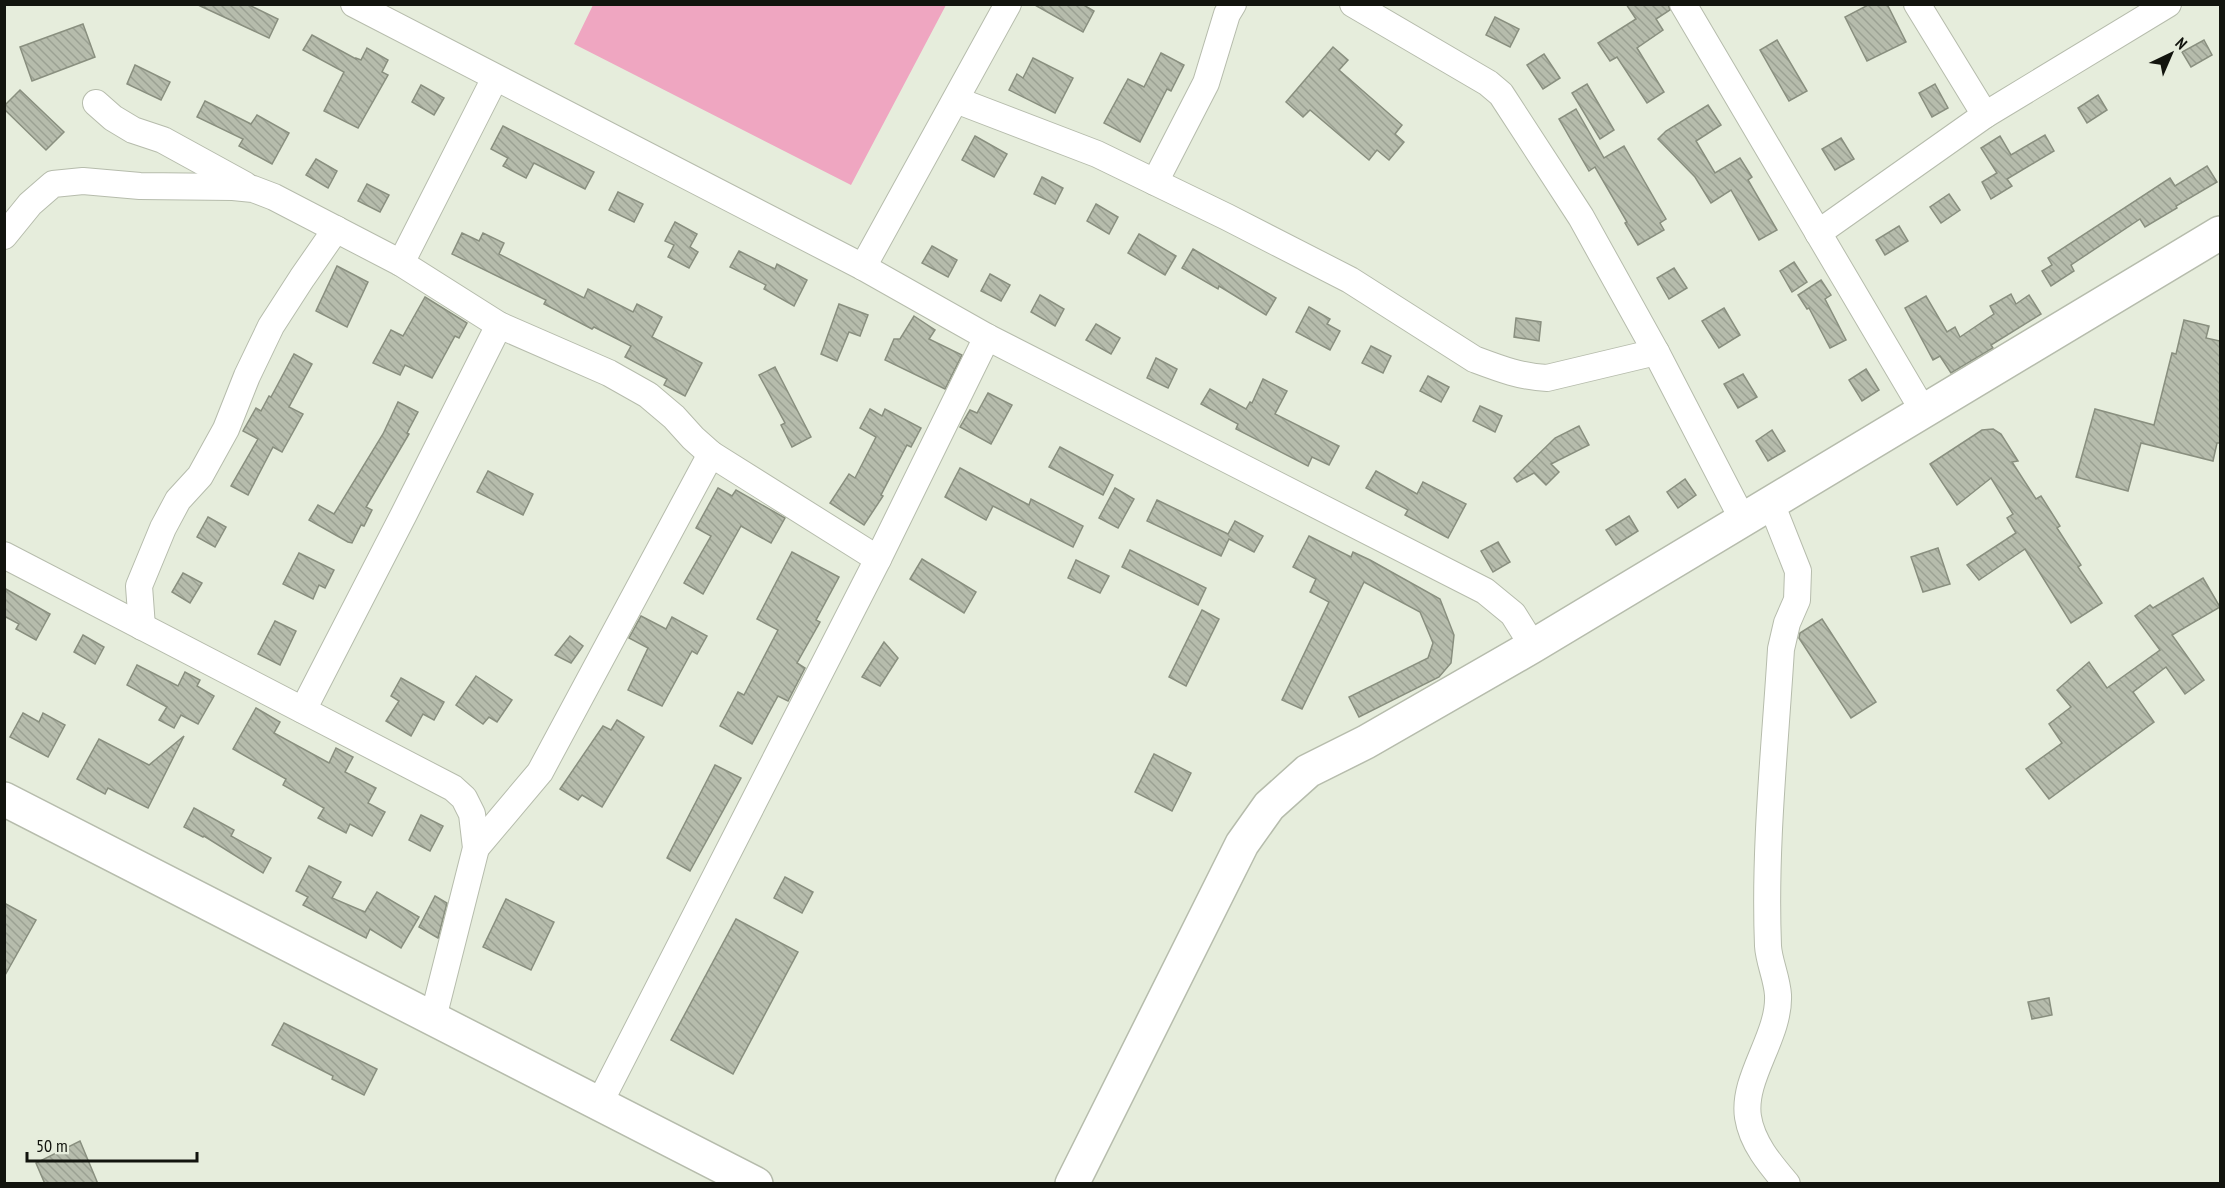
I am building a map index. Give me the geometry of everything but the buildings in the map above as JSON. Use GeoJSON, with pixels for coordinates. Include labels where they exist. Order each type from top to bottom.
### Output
{"type":"FeatureCollection","features":[{"type":"Feature","properties":{"kind":"street"},"geometry":{"type":"LineString","coordinates":[[354,4],[382,11],[495,78],[863,267],[987,337],[1485,591],[1513,614],[1533,646]]}},
{"type":"Feature","properties":{"kind":"street"},"geometry":{"type":"LineString","coordinates":[[863,267],[1008,4]]}},
{"type":"Feature","properties":{"kind":"street"},"geometry":{"type":"LineString","coordinates":[[1155,182],[1206,83],[1227,14],[1233,4]]}},
{"type":"Feature","properties":{"kind":"street"},"geometry":{"type":"LineString","coordinates":[[1353,4],[1488,83],[1501,94],[1581,217],[1656,352],[1743,520]]}},
{"type":"Feature","properties":{"kind":"street"},"geometry":{"type":"LineString","coordinates":[[1683,4],[1924,412]]}},
{"type":"Feature","properties":{"kind":"street"},"geometry":{"type":"LineString","coordinates":[[1917,4],[1985,115]]}},
{"type":"Feature","properties":{"kind":"street"},"geometry":{"type":"LineString","coordinates":[[1818,233],[1985,115],[2168,4]]}},
{"type":"Feature","properties":{"kind":"street"},"geometry":{"type":"LineString","coordinates":[[401,263],[495,78]]}},
{"type":"Feature","properties":{"kind":"street"},"geometry":{"type":"LineString","coordinates":[[956,100],[1097,154],[1155,182],[1350,280],[1474,359],[1496,367],[1529,377],[1547,378],[1656,352]]}},
{"type":"Feature","properties":{"kind":"street"},"geometry":{"type":"LineString","coordinates":[[96,103],[113,118],[133,130],[163,140],[253,189],[274,197],[401,263],[499,325],[609,373],[648,395],[711,454],[879,559]]}},
{"type":"Feature","properties":{"kind":"street"},"geometry":{"type":"LineString","coordinates":[[4,236],[30,204],[53,184],[83,181],[140,186],[253,189]]}},
{"type":"Feature","properties":{"kind":"street"},"geometry":{"type":"LineString","coordinates":[[142,627],[139,586],[163,528],[178,500],[200,476],[226,429],[247,376],[272,326],[336,229]]}},
{"type":"Feature","properties":{"kind":"street"},"geometry":{"type":"LineString","coordinates":[[1072,1184],[1242,844],[1269,806],[1308,771],[1366,742],[1533,646],[2220,233]]}},
{"type":"Feature","properties":{"kind":"street"},"geometry":{"type":"LineString","coordinates":[[303,710],[499,325]]}},
{"type":"Feature","properties":{"kind":"street"},"geometry":{"type":"LineString","coordinates":[[600,1102],[879,559],[987,337]]}},
{"type":"Feature","properties":{"kind":"street"},"geometry":{"type":"LineString","coordinates":[[476,848],[540,772],[711,454]]}},
{"type":"Feature","properties":{"kind":"street"},"geometry":{"type":"LineString","coordinates":[[1772,503],[1798,571],[1797,600],[1787,623],[1781,649],[1769,840],[1768,950],[1778,994],[1777,1010],[1748,1093],[1748,1119],[1763,1155],[1787,1184]]}},
{"type":"Feature","properties":{"kind":"street"},"geometry":{"type":"LineString","coordinates":[[4,555],[453,788],[464,798],[472,814],[476,848],[433,1018]]}},
{"type":"Feature","properties":{"kind":"street"},"geometry":{"type":"LineString","coordinates":[[4,799],[600,1102],[756,1184]]}},
{"type":"Feature","properties":{"kind":"shaded area"},"geometry":{"type":"Polygon","coordinates":[[[593,4],[946,5],[851,185],[574,44],[593,4]]]}}]}
